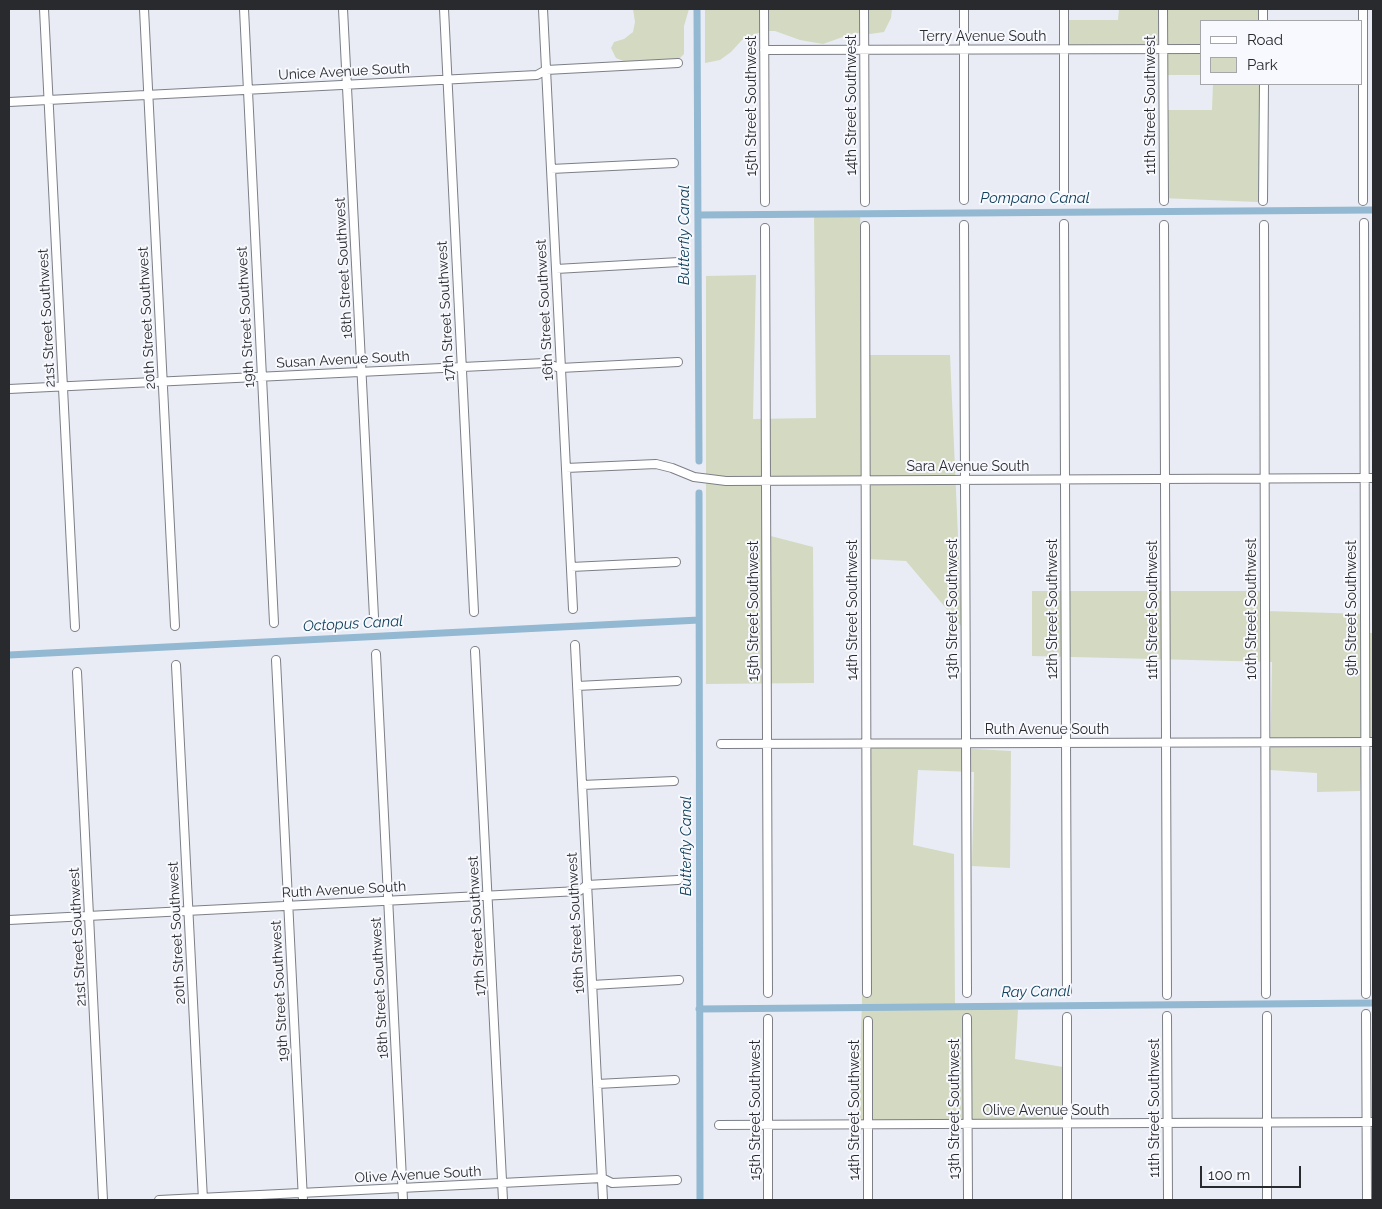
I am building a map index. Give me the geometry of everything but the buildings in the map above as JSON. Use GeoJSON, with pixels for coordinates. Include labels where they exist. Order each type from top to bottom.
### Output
{"type":"FeatureCollection","features":[{"type":"Feature","properties":{"kind":"street","name":"21st Street Southwest"},"geometry":{"type":"LineString","coordinates":[[44,9],[75,627]]}},
{"type":"Feature","properties":{"kind":"street","name":"20th Street Southwest"},"geometry":{"type":"LineString","coordinates":[[144,9],[175,626]]}},
{"type":"Feature","properties":{"kind":"street","name":"19th Street Southwest"},"geometry":{"type":"LineString","coordinates":[[244,9],[274,623]]}},
{"type":"Feature","properties":{"kind":"street","name":"18th Street Southwest"},"geometry":{"type":"LineString","coordinates":[[343,9],[374,617]]}},
{"type":"Feature","properties":{"kind":"street","name":"17th Street Southwest"},"geometry":{"type":"LineString","coordinates":[[444,9],[474,612]]}},
{"type":"Feature","properties":{"kind":"street","name":"16th Street Southwest"},"geometry":{"type":"LineString","coordinates":[[543,9],[573,609]]}},
{"type":"Feature","properties":{"kind":"street","name":"15th Street Southwest"},"geometry":{"type":"LineString","coordinates":[[764,9],[765,202]]}},
{"type":"Feature","properties":{"kind":"street","name":"14th Street Southwest"},"geometry":{"type":"LineString","coordinates":[[864,9],[865,202]]}},
{"type":"Feature","properties":{"kind":"street"},"geometry":{"type":"LineString","coordinates":[[964,9],[964,200]]}},
{"type":"Feature","properties":{"kind":"street"},"geometry":{"type":"LineString","coordinates":[[1064,9],[1064,200]]}},
{"type":"Feature","properties":{"kind":"street","name":"11th Street Southwest"},"geometry":{"type":"LineString","coordinates":[[1164,9],[1164,201]]}},
{"type":"Feature","properties":{"kind":"street"},"geometry":{"type":"LineString","coordinates":[[1363,9],[1363,201]]}},
{"type":"Feature","properties":{"kind":"street"},"geometry":{"type":"LineString","coordinates":[[1362,48],[1372,48]]}},
{"type":"Feature","properties":{"kind":"street","name":"Terry Avenue South"},"geometry":{"type":"LineString","coordinates":[[764,50],[1200,49]]}},
{"type":"Feature","properties":{"kind":"street","name":"Unice Avenue South"},"geometry":{"type":"LineString","coordinates":[[9,102],[537,75],[546,70],[678,63]]}},
{"type":"Feature","properties":{"kind":"street"},"geometry":{"type":"LineString","coordinates":[[1264,85],[1264,201]]}},
{"type":"Feature","properties":{"kind":"street"},"geometry":{"type":"LineString","coordinates":[[551,169],[674,163]]}},
{"type":"Feature","properties":{"kind":"street","name":"9th Street Southwest"},"geometry":{"type":"LineString","coordinates":[[1364,223],[1364,478],[1369,742],[1366,994]]}},
{"type":"Feature","properties":{"kind":"street","name":"12th Street Southwest"},"geometry":{"type":"LineString","coordinates":[[1064,224],[1067,993]]}},
{"type":"Feature","properties":{"kind":"street","name":"13th Street Southwest"},"geometry":{"type":"LineString","coordinates":[[964,225],[967,993]]}},
{"type":"Feature","properties":{"kind":"street","name":"11th Street Southwest"},"geometry":{"type":"LineString","coordinates":[[1164,225],[1167,995]]}},
{"type":"Feature","properties":{"kind":"street","name":"10th Street Southwest"},"geometry":{"type":"LineString","coordinates":[[1264,225],[1266,994]]}},
{"type":"Feature","properties":{"kind":"street","name":"14th Street Southwest"},"geometry":{"type":"LineString","coordinates":[[865,226],[867,993]]}},
{"type":"Feature","properties":{"kind":"street","name":"15th Street Southwest"},"geometry":{"type":"LineString","coordinates":[[765,228],[768,993]]}},
{"type":"Feature","properties":{"kind":"street"},"geometry":{"type":"LineString","coordinates":[[556,269],[679,262]]}},
{"type":"Feature","properties":{"kind":"street","name":"Susan Avenue South"},"geometry":{"type":"LineString","coordinates":[[9,389],[545,363],[560,368],[678,362]]}},
{"type":"Feature","properties":{"kind":"street","name":"Sara Avenue South"},"geometry":{"type":"LineString","coordinates":[[566,468],[656,464],[664,465],[702,479],[726,481],[1373,478]]}},
{"type":"Feature","properties":{"kind":"street"},"geometry":{"type":"LineString","coordinates":[[571,567],[676,562]]}},
{"type":"Feature","properties":{"kind":"street","name":"16th Street Southwest"},"geometry":{"type":"LineString","coordinates":[[575,645],[603,1200]]}},
{"type":"Feature","properties":{"kind":"street","name":"17th Street Southwest"},"geometry":{"type":"LineString","coordinates":[[475,651],[503,1200]]}},
{"type":"Feature","properties":{"kind":"street","name":"18th Street Southwest"},"geometry":{"type":"LineString","coordinates":[[376,654],[403,1200]]}},
{"type":"Feature","properties":{"kind":"street","name":"19th Street Southwest"},"geometry":{"type":"LineString","coordinates":[[276,660],[302,1197]]}},
{"type":"Feature","properties":{"kind":"street","name":"20th Street Southwest"},"geometry":{"type":"LineString","coordinates":[[176,665],[203,1199]]}},
{"type":"Feature","properties":{"kind":"street","name":"21st Street Southwest"},"geometry":{"type":"LineString","coordinates":[[77,672],[103,1200]]}},
{"type":"Feature","properties":{"kind":"street"},"geometry":{"type":"LineString","coordinates":[[577,686],[676,681]]}},
{"type":"Feature","properties":{"kind":"street","name":"Ruth Avenue South"},"geometry":{"type":"LineString","coordinates":[[721,744],[1369,742]]}},
{"type":"Feature","properties":{"kind":"street"},"geometry":{"type":"LineString","coordinates":[[582,785],[674,781]]}},
{"type":"Feature","properties":{"kind":"street","name":"Ruth Avenue South"},"geometry":{"type":"LineString","coordinates":[[9,920],[579,891],[587,885],[678,880]]}},
{"type":"Feature","properties":{"kind":"street"},"geometry":{"type":"LineString","coordinates":[[592,985],[680,980]]}},
{"type":"Feature","properties":{"kind":"street"},"geometry":{"type":"LineString","coordinates":[[1366,1014],[1370,1122],[1367,1200]]}},
{"type":"Feature","properties":{"kind":"street","name":"11th Street Southwest"},"geometry":{"type":"LineString","coordinates":[[1167,1016],[1168,1200]]}},
{"type":"Feature","properties":{"kind":"street"},"geometry":{"type":"LineString","coordinates":[[1267,1016],[1267,1200]]}},
{"type":"Feature","properties":{"kind":"street"},"geometry":{"type":"LineString","coordinates":[[1067,1017],[1067,1200]]}},
{"type":"Feature","properties":{"kind":"street","name":"13th Street Southwest"},"geometry":{"type":"LineString","coordinates":[[967,1018],[968,1200]]}},
{"type":"Feature","properties":{"kind":"street","name":"15th Street Southwest"},"geometry":{"type":"LineString","coordinates":[[768,1019],[768,1200]]}},
{"type":"Feature","properties":{"kind":"street","name":"14th Street Southwest"},"geometry":{"type":"LineString","coordinates":[[868,1020],[868,1200]]}},
{"type":"Feature","properties":{"kind":"street"},"geometry":{"type":"LineString","coordinates":[[597,1084],[675,1080]]}},
{"type":"Feature","properties":{"kind":"street","name":"Olive Avenue South"},"geometry":{"type":"LineString","coordinates":[[719,1125],[1370,1122]]}},
{"type":"Feature","properties":{"kind":"street","name":"Olive Avenue South"},"geometry":{"type":"LineString","coordinates":[[160,1200],[302,1197],[402,1188],[602,1178],[612,1183],[677,1180]]}},
{"type":"Feature","properties":{"kind":"green space"},"geometry":{"type":"Polygon","coordinates":[[[633,9],[689,9],[684,26],[684,54],[678,60],[626,62],[616,58],[611,48],[614,42],[624,39],[633,32],[635,22],[633,9]]]}},
{"type":"Feature","properties":{"kind":"green space"},"geometry":{"type":"Polygon","coordinates":[[[705,9],[892,9],[891,18],[884,32],[870,34],[854,33],[823,44],[800,40],[775,31],[763,31],[742,40],[720,60],[705,63],[705,9]]]}},
{"type":"Feature","properties":{"kind":"green space"},"geometry":{"type":"Polygon","coordinates":[[[1119,9],[1264,9],[1263,20],[1200,20],[1200,75],[1165,75],[1165,49],[1061,49],[1064,20],[1118,20],[1119,9]]]}},
{"type":"Feature","properties":{"kind":"green space"},"geometry":{"type":"Polygon","coordinates":[[[1213,85],[1261,85],[1258,202],[1161,198],[1163,110],[1212,110],[1213,85]]]}},
{"type":"Feature","properties":{"kind":"green space"},"geometry":{"type":"Polygon","coordinates":[[[814,211],[860,211],[864,355],[950,355],[962,627],[906,561],[868,559],[868,484],[764,484],[763,534],[813,547],[814,683],[706,684],[706,276],[756,275],[753,419],[816,418],[814,211]]]}},
{"type":"Feature","properties":{"kind":"green space"},"geometry":{"type":"Polygon","coordinates":[[[1032,591],[1265,591],[1266,611],[1365,614],[1365,633],[1373,633],[1373,743],[1363,743],[1360,791],[1317,792],[1317,773],[1270,770],[1272,662],[1032,656],[1032,591]]]}},
{"type":"Feature","properties":{"kind":"green space"},"geometry":{"type":"Polygon","coordinates":[[[870,743],[1011,751],[1010,868],[972,866],[974,772],[918,770],[913,845],[954,854],[955,1005],[1018,1010],[1015,1059],[1069,1068],[1070,1119],[858,1128],[870,743]]]}},
{"type":"Feature","properties":{"kind":"waterway","name":"Butterfly Canal"},"geometry":{"type":"LineString","coordinates":[[697,9],[699,461]]}},
{"type":"Feature","properties":{"kind":"waterway","name":"Pompano Canal"},"geometry":{"type":"LineString","coordinates":[[698,215],[1373,210]]}},
{"type":"Feature","properties":{"kind":"waterway","name":"Butterfly Canal"},"geometry":{"type":"LineString","coordinates":[[699,493],[700,1200]]}},
{"type":"Feature","properties":{"kind":"waterway","name":"Octopus Canal"},"geometry":{"type":"LineString","coordinates":[[9,655],[699,620]]}},
{"type":"Feature","properties":{"kind":"waterway","name":"Ray Canal"},"geometry":{"type":"LineString","coordinates":[[699,1009],[1373,1003]]}}]}
